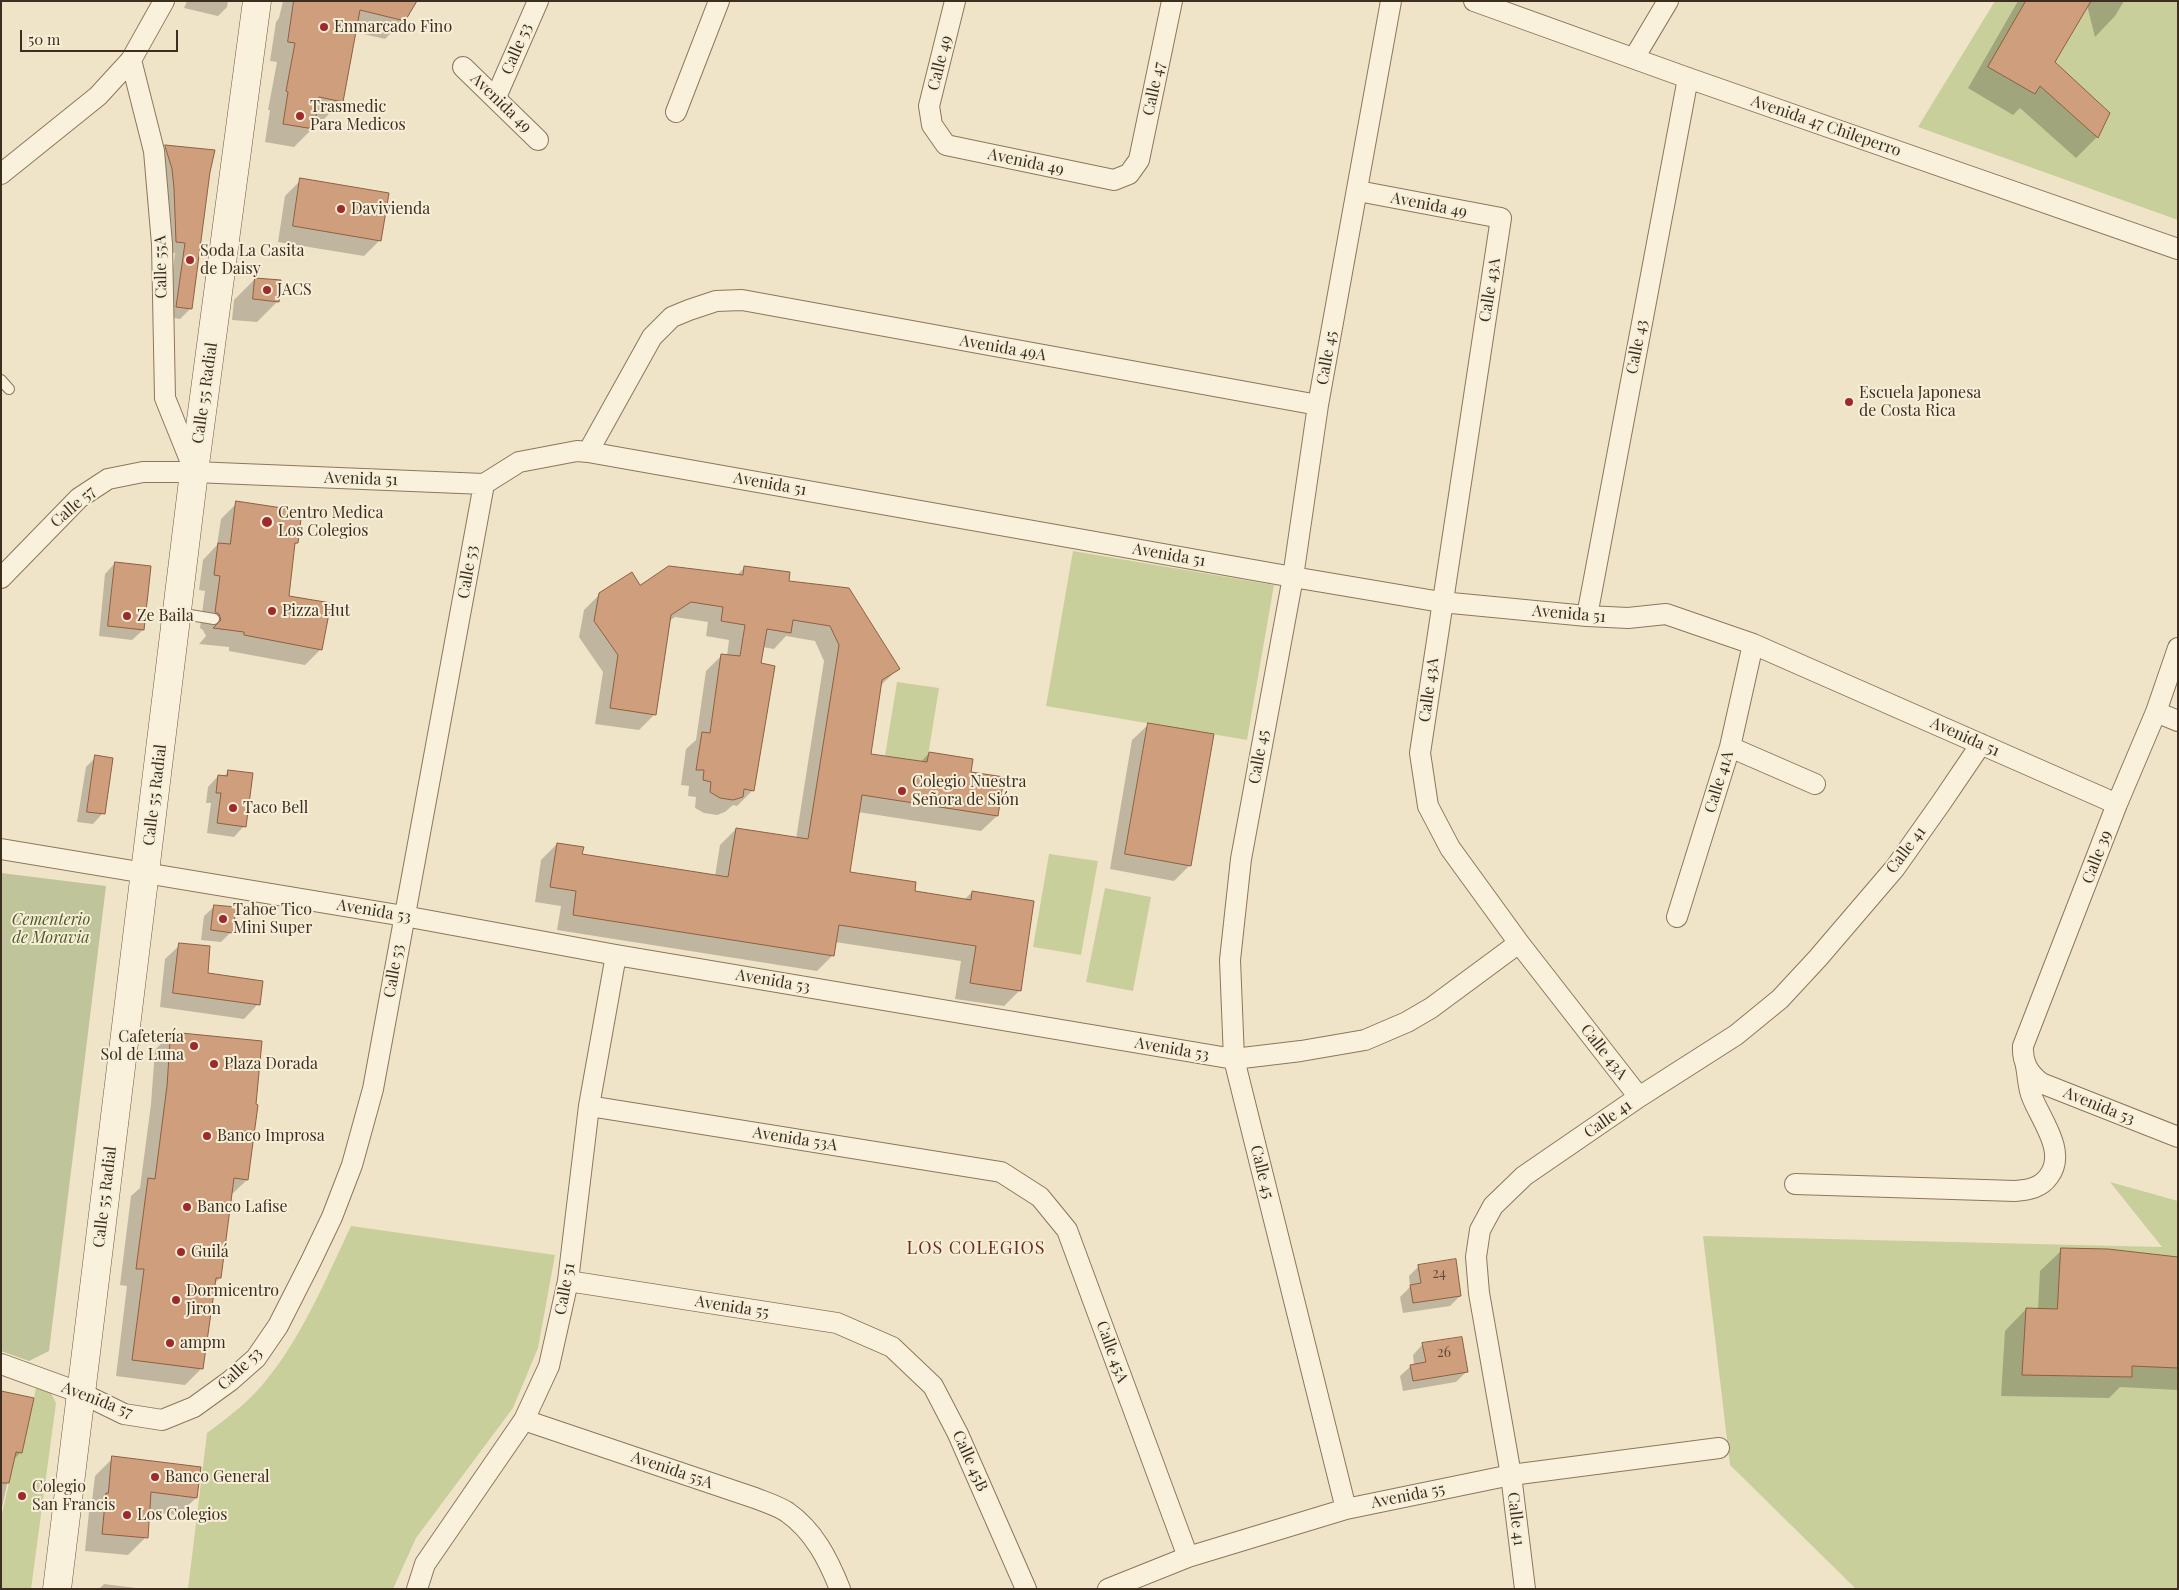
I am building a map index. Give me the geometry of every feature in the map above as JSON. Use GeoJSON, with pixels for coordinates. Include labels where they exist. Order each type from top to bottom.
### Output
{"type":"FeatureCollection","features":[{"type":"Feature","properties":{"kind":"main road","name":"Calle 55 Radial"},"geometry":{"type":"LineString","coordinates":[[57,1589],[194,472],[257,1]]}},
{"type":"Feature","properties":{"kind":"street"},"geometry":{"type":"LineString","coordinates":[[1,174],[98,96],[131,60],[164,1]]}},
{"type":"Feature","properties":{"kind":"street","name":"Calle 53"},"geometry":{"type":"LineString","coordinates":[[496,97],[538,1]]}},
{"type":"Feature","properties":{"kind":"street"},"geometry":{"type":"LineString","coordinates":[[676,112],[718,1]]}},
{"type":"Feature","properties":{"kind":"street","name":"Calle 49"},"geometry":{"type":"LineString","coordinates":[[932,124],[929,106],[955,1]]}},
{"type":"Feature","properties":{"kind":"street","name":"Calle 47"},"geometry":{"type":"LineString","coordinates":[[1129,174],[1139,160],[1172,1]]}},
{"type":"Feature","properties":{"kind":"street","name":"Calle 45"},"geometry":{"type":"LineString","coordinates":[[1346,1509],[1234,1059],[1230,960],[1241,859],[1293,577],[1318,405],[1391,1]]}},
{"type":"Feature","properties":{"kind":"street","name":"Avenida 47 Chileperro"},"geometry":{"type":"LineString","coordinates":[[1474,1],[1522,9],[1634,58],[1688,78],[2178,248]]}},
{"type":"Feature","properties":{"kind":"street"},"geometry":{"type":"LineString","coordinates":[[1634,58],[1668,1]]}},
{"type":"Feature","properties":{"kind":"street","name":"Calle 55A"},"geometry":{"type":"LineString","coordinates":[[131,60],[154,151],[162,244],[165,398],[194,472]]}},
{"type":"Feature","properties":{"kind":"street","name":"Avenida 49"},"geometry":{"type":"LineString","coordinates":[[463,66],[538,140]]}},
{"type":"Feature","properties":{"kind":"street","name":"Calle 43"},"geometry":{"type":"LineString","coordinates":[[1587,616],[1688,78]]}},
{"type":"Feature","properties":{"kind":"street","name":"Avenida 49"},"geometry":{"type":"LineString","coordinates":[[932,124],[946,145],[1114,180],[1129,174]]}},
{"type":"Feature","properties":{"kind":"street","name":"Avenida 49"},"geometry":{"type":"LineString","coordinates":[[1358,191],[1500,218]]}},
{"type":"Feature","properties":{"kind":"street","name":"Calle 43A"},"geometry":{"type":"LineString","coordinates":[[1500,218],[1441,602],[1420,754],[1428,806],[1450,848],[1519,942],[1639,1097]]}},
{"type":"Feature","properties":{"kind":"street","name":"Avenida 49A"},"geometry":{"type":"LineString","coordinates":[[588,452],[652,337],[672,317],[716,301],[742,300],[1318,405]]}},
{"type":"Feature","properties":{"kind":"street","name":"Avenida 51"},"geometry":{"type":"LineString","coordinates":[[194,472],[484,484],[519,462],[577,451],[588,452],[1441,602],[1587,616],[1628,618],[1666,614],[1753,644],[2117,804]]}},
{"type":"Feature","properties":{"kind":"street","name":"Calle 57"},"geometry":{"type":"LineString","coordinates":[[1,578],[79,498],[108,479],[144,472],[194,472]]}},
{"type":"Feature","properties":{"kind":"street","name":"Calle 53"},"geometry":{"type":"LineString","coordinates":[[194,1407],[230,1382],[256,1358],[278,1326],[332,1217],[352,1166],[373,1089],[484,484]]}},
{"type":"Feature","properties":{"kind":"street","name":"Calle 41A"},"geometry":{"type":"LineString","coordinates":[[1677,917],[1730,747],[1753,644]]}},
{"type":"Feature","properties":{"kind":"street","name":"Calle 39"},"geometry":{"type":"LineString","coordinates":[[1795,1184],[2015,1191],[2040,1185],[2046,1180],[2055,1165],[2055,1149],[2031,1094],[2026,1066],[2022,1057],[2023,1046],[2117,804],[2156,712],[2178,648]]}},
{"type":"Feature","properties":{"kind":"street"},"geometry":{"type":"LineString","coordinates":[[2156,712],[2178,721]]}},
{"type":"Feature","properties":{"kind":"street","name":"Calle 41"},"geometry":{"type":"LineString","coordinates":[[1525,1589],[1511,1476],[1478,1293],[1476,1257],[1480,1230],[1493,1206],[1524,1176],[1639,1097],[1736,1035],[1780,999],[1818,958],[1895,868],[1981,744]]}},
{"type":"Feature","properties":{"kind":"street"},"geometry":{"type":"LineString","coordinates":[[1730,747],[1815,784]]}},
{"type":"Feature","properties":{"kind":"street","name":"Avenida 53"},"geometry":{"type":"LineString","coordinates":[[1,849],[404,916],[616,955],[1234,1059],[1301,1051],[1365,1040],[1407,1022],[1432,1008],[1519,942]]}},
{"type":"Feature","properties":{"kind":"street","name":"Calle 51"},"geometry":{"type":"LineString","coordinates":[[417,1589],[425,1564],[524,1420],[550,1366],[568,1281],[589,1106],[616,955]]}},
{"type":"Feature","properties":{"kind":"street","name":"Avenida 53"},"geometry":{"type":"LineString","coordinates":[[2026,1066],[2032,1076],[2041,1083],[2178,1137]]}},
{"type":"Feature","properties":{"kind":"street","name":"Avenida 53A"},"geometry":{"type":"LineString","coordinates":[[589,1106],[1001,1172]]}},
{"type":"Feature","properties":{"kind":"street","name":"Calle 45A"},"geometry":{"type":"LineString","coordinates":[[1001,1172],[1040,1197],[1067,1230],[1188,1557]]}},
{"type":"Feature","properties":{"kind":"street","name":"Avenida 55"},"geometry":{"type":"LineString","coordinates":[[568,1281],[837,1323],[892,1346]]}},
{"type":"Feature","properties":{"kind":"street","name":"Calle 45B"},"geometry":{"type":"LineString","coordinates":[[892,1346],[933,1386],[958,1434],[1026,1589]]}},
{"type":"Feature","properties":{"kind":"street","name":"Avenida 57"},"geometry":{"type":"LineString","coordinates":[[1,1364],[81,1393],[124,1414],[162,1420],[194,1407]]}},
{"type":"Feature","properties":{"kind":"street","name":"Avenida 55A"},"geometry":{"type":"LineString","coordinates":[[524,1420],[755,1498],[787,1512],[812,1535],[827,1558],[840,1589]]}},
{"type":"Feature","properties":{"kind":"street","name":"Avenida 55"},"geometry":{"type":"LineString","coordinates":[[1108,1589],[1188,1557],[1346,1509],[1511,1476],[1719,1448]]}},
{"type":"Feature","properties":{"kind":"lane"},"geometry":{"type":"LineString","coordinates":[[1,380],[9,389]]}},
{"type":"Feature","properties":{"kind":"lane"},"geometry":{"type":"LineString","coordinates":[[177,612],[214,619]]}},
{"type":"Feature","properties":{"kind":"green space"},"geometry":{"type":"Polygon","coordinates":[[[1995,1],[2178,1],[2178,220],[1918,127],[1995,1]]]}},
{"type":"Feature","properties":{"kind":"green space"},"geometry":{"type":"Polygon","coordinates":[[[1073,551],[1274,585],[1247,740],[1046,706],[1073,551]]]}},
{"type":"Feature","properties":{"kind":"green space"},"geometry":{"type":"Polygon","coordinates":[[[897,682],[939,688],[927,762],[885,756],[897,682]]]}},
{"type":"Feature","properties":{"kind":"green space"},"geometry":{"type":"Polygon","coordinates":[[[1049,854],[1098,861],[1081,955],[1033,947],[1049,854]]]}},
{"type":"Feature","properties":{"kind":"green space","name":"Cementerio de Moravia"},"geometry":{"type":"Polygon","coordinates":[[[1,873],[106,886],[49,1351],[29,1361],[1,1351],[1,873]]]}},
{"type":"Feature","properties":{"kind":"green space"},"geometry":{"type":"Polygon","coordinates":[[[1105,888],[1151,897],[1133,991],[1086,982],[1105,888]]]}},
{"type":"Feature","properties":{"kind":"green space"},"geometry":{"type":"Polygon","coordinates":[[[2110,1182],[2178,1201],[2178,1589],[1856,1589],[1730,1465],[1703,1236],[2162,1247],[2110,1182]]]}},
{"type":"Feature","properties":{"kind":"green space"},"geometry":{"type":"Polygon","coordinates":[[[351,1226],[555,1255],[538,1348],[513,1408],[416,1538],[393,1589],[188,1589],[207,1433],[246,1402],[279,1364],[318,1296],[351,1226]]]}},
{"type":"Feature","properties":{"kind":"green space","name":"Colegio San Francis"},"geometry":{"type":"Polygon","coordinates":[[[36,1388],[51,1393],[56,1403],[31,1589],[1,1589],[1,1518],[16,1452],[22,1453],[36,1388]]]}},
{"type":"Feature","properties":{"kind":"building"},"geometry":{"type":"Polygon","coordinates":[[[294,1],[417,1],[405,21],[360,10],[343,102],[319,97],[314,129],[283,124],[288,92],[286,91],[295,43],[288,42],[294,1]]]}},
{"type":"Feature","properties":{"kind":"building"},"geometry":{"type":"Polygon","coordinates":[[[2026,1],[2091,1],[2055,62],[2110,113],[2098,138],[2040,86],[2035,94],[1988,67],[2026,1]]]}},
{"type":"Feature","properties":{"kind":"building"},"geometry":{"type":"Polygon","coordinates":[[[165,145],[215,150],[210,172],[192,309],[176,307],[185,243],[176,242],[172,169],[165,145]]]}},
{"type":"Feature","properties":{"kind":"building","name":"Davivienda"},"geometry":{"type":"Polygon","coordinates":[[[300,178],[389,193],[381,241],[293,226],[300,178]]]}},
{"type":"Feature","properties":{"kind":"building","name":"JACS"},"geometry":{"type":"Polygon","coordinates":[[[255,278],[281,280],[279,302],[253,299],[255,278]]]}},
{"type":"Feature","properties":{"kind":"building"},"geometry":{"type":"Polygon","coordinates":[[[236,501],[302,511],[298,543],[295,543],[289,596],[331,603],[322,650],[244,635],[244,632],[213,628],[221,620],[219,614],[215,612],[220,576],[214,575],[218,543],[230,544],[236,501]]]}},
{"type":"Feature","properties":{"kind":"building"},"geometry":{"type":"Polygon","coordinates":[[[115,562],[151,566],[144,630],[108,626],[115,562]]]}},
{"type":"Feature","properties":{"kind":"building"},"geometry":{"type":"Polygon","coordinates":[[[669,566],[743,575],[744,566],[790,572],[789,581],[849,588],[900,669],[882,680],[871,754],[927,762],[929,752],[973,759],[971,772],[1004,777],[998,816],[862,795],[850,872],[916,882],[915,891],[971,900],[972,891],[1034,901],[1021,991],[970,983],[976,946],[839,925],[834,956],[573,915],[576,891],[550,887],[557,843],[584,847],[582,854],[728,877],[736,828],[808,839],[839,645],[830,626],[793,620],[791,633],[767,629],[761,663],[775,666],[754,791],[744,789],[743,797],[733,800],[720,798],[710,792],[711,782],[703,780],[704,770],[696,770],[702,732],[710,733],[721,654],[740,656],[745,625],[721,621],[723,607],[691,602],[671,615],[656,715],[610,708],[618,655],[594,621],[599,593],[632,572],[640,585],[669,566]]]}},
{"type":"Feature","properties":{"kind":"building"},"geometry":{"type":"Polygon","coordinates":[[[1148,723],[1214,734],[1191,866],[1125,854],[1148,723]]]}},
{"type":"Feature","properties":{"kind":"building"},"geometry":{"type":"Polygon","coordinates":[[[95,755],[113,758],[105,814],[87,812],[95,755]]]}},
{"type":"Feature","properties":{"kind":"building","name":"Taco Bell"},"geometry":{"type":"Polygon","coordinates":[[[228,770],[253,773],[246,827],[217,823],[221,793],[216,793],[218,775],[227,776],[228,770]]]}},
{"type":"Feature","properties":{"kind":"building","name":"Tahoe Tico Mini Super"},"geometry":{"type":"Polygon","coordinates":[[[214,905],[236,907],[233,933],[211,930],[214,905]]]}},
{"type":"Feature","properties":{"kind":"building"},"geometry":{"type":"Polygon","coordinates":[[[179,943],[210,946],[208,973],[263,981],[260,1005],[173,993],[179,943]]]}},
{"type":"Feature","properties":{"kind":"building"},"geometry":{"type":"Polygon","coordinates":[[[171,1032],[262,1041],[256,1104],[258,1105],[248,1180],[234,1178],[221,1278],[216,1278],[203,1369],[132,1360],[144,1269],[136,1269],[148,1178],[155,1179],[167,1086],[171,1032]]]}},
{"type":"Feature","properties":{"kind":"building"},"geometry":{"type":"Polygon","coordinates":[[[2061,1248],[2108,1249],[2178,1257],[2178,1368],[2132,1366],[2132,1377],[2022,1375],[2026,1308],[2057,1309],[2061,1248]]]}},
{"type":"Feature","properties":{"kind":"building"},"geometry":{"type":"Polygon","coordinates":[[[1456,1259],[1461,1296],[1413,1303],[1410,1285],[1421,1283],[1418,1265],[1456,1259]]]}},
{"type":"Feature","properties":{"kind":"building"},"geometry":{"type":"Polygon","coordinates":[[[1462,1337],[1468,1372],[1413,1381],[1410,1365],[1426,1362],[1422,1343],[1462,1337]]]}},
{"type":"Feature","properties":{"kind":"building"},"geometry":{"type":"Polygon","coordinates":[[[1,1391],[34,1398],[22,1453],[16,1452],[9,1483],[1,1483],[1,1391]]]}},
{"type":"Feature","properties":{"kind":"building"},"geometry":{"type":"Polygon","coordinates":[[[112,1456],[201,1467],[197,1498],[151,1492],[148,1538],[102,1534],[112,1456]]]}},
{"type":"Feature","properties":{"kind":"place","name":"Enmarcado Fino"},"geometry":{"type":"Point","coordinates":[324,27]}},
{"type":"Feature","properties":{"kind":"place","name":"Trasmedic Para Medicos"},"geometry":{"type":"Point","coordinates":[300,116]}},
{"type":"Feature","properties":{"kind":"place","name":"Davivienda"},"geometry":{"type":"Point","coordinates":[341,209]}},
{"type":"Feature","properties":{"kind":"place","name":"Soda La Casita de Daisy"},"geometry":{"type":"Point","coordinates":[190,260]}},
{"type":"Feature","properties":{"kind":"place","name":"JACS"},"geometry":{"type":"Point","coordinates":[267,290]}},
{"type":"Feature","properties":{"kind":"place","name":"Escuela Japonesa de Costa Rica"},"geometry":{"type":"Point","coordinates":[1849,402]}},
{"type":"Feature","properties":{"kind":"place","name":"Centro Medica Los Colegios"},"geometry":{"type":"Point","coordinates":[267,522]}},
{"type":"Feature","properties":{"kind":"place","name":"Pizza Hut"},"geometry":{"type":"Point","coordinates":[272,611]}},
{"type":"Feature","properties":{"kind":"place","name":"Ze Baila"},"geometry":{"type":"Point","coordinates":[127,616]}},
{"type":"Feature","properties":{"kind":"place","name":"Colegio Nuestra Señora de Sión"},"geometry":{"type":"Point","coordinates":[902,791]}},
{"type":"Feature","properties":{"kind":"place","name":"Taco Bell"},"geometry":{"type":"Point","coordinates":[233,808]}},
{"type":"Feature","properties":{"kind":"place","name":"Tahoe Tico Mini Super"},"geometry":{"type":"Point","coordinates":[223,919]}},
{"type":"Feature","properties":{"kind":"place","name":"Cafetería Sol de Luna"},"geometry":{"type":"Point","coordinates":[194,1046]}},
{"type":"Feature","properties":{"kind":"place","name":"Plaza Dorada"},"geometry":{"type":"Point","coordinates":[214,1064]}},
{"type":"Feature","properties":{"kind":"place","name":"Banco Improsa"},"geometry":{"type":"Point","coordinates":[207,1136]}},
{"type":"Feature","properties":{"kind":"place","name":"Banco Lafise"},"geometry":{"type":"Point","coordinates":[187,1207]}},
{"type":"Feature","properties":{"kind":"place","name":"Guilá"},"geometry":{"type":"Point","coordinates":[181,1252]}},
{"type":"Feature","properties":{"kind":"place","name":"Dormicentro Jiron"},"geometry":{"type":"Point","coordinates":[176,1300]}},
{"type":"Feature","properties":{"kind":"place","name":"ampm"},"geometry":{"type":"Point","coordinates":[170,1343]}},
{"type":"Feature","properties":{"kind":"place","name":"Banco General"},"geometry":{"type":"Point","coordinates":[155,1477]}},
{"type":"Feature","properties":{"kind":"place","name":"Colegio San Francis"},"geometry":{"type":"Point","coordinates":[22,1496]}},
{"type":"Feature","properties":{"kind":"place","name":"Los Colegios"},"geometry":{"type":"Point","coordinates":[127,1515]}},
{"type":"Feature","properties":{"kind":"district","name":"LOS COLEGIOS"},"geometry":{"type":"Point","coordinates":[976,1248]}}]}
